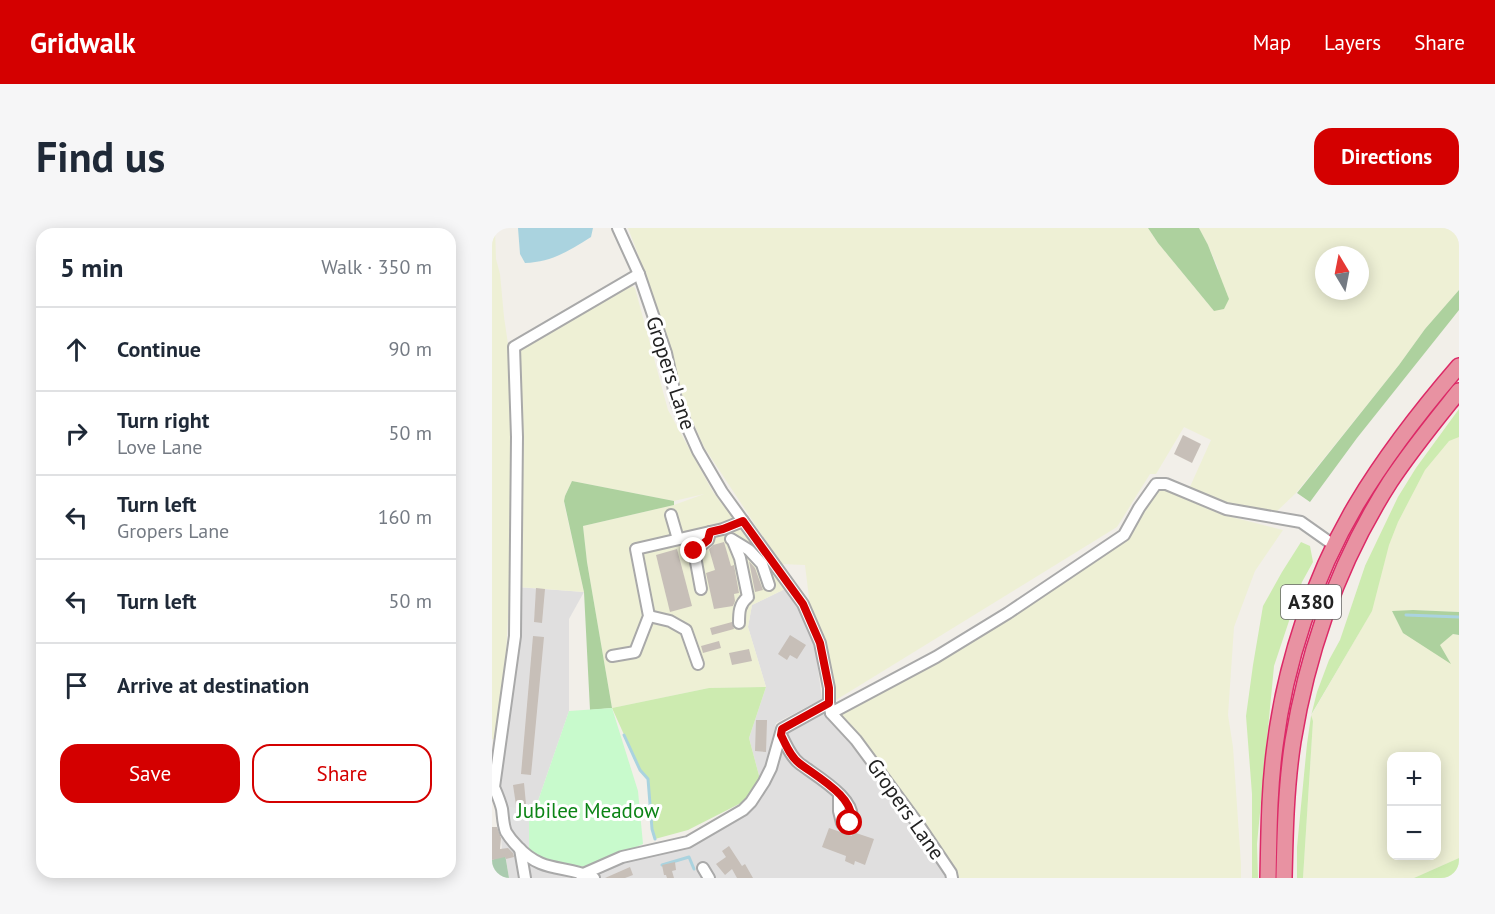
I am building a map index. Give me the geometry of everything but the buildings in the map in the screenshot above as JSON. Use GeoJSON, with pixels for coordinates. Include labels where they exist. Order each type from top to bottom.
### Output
{"type":"FeatureCollection","features":[{"type":"Feature","properties":{"kind":"highway","name":"A380"},"geometry":{"type":"LineString","coordinates":[[1268,878],[1270,794],[1279,719],[1297,643],[1319,582],[1355,507],[1382,465],[1417,416],[1459,366]]}},
{"type":"Feature","properties":{"kind":"highway","name":"A380"},"geometry":{"type":"LineString","coordinates":[[1284,878],[1293,742],[1305,682],[1319,633],[1342,571],[1376,507],[1428,429],[1459,391]]}},
{"type":"Feature","properties":{"kind":"street","name":"Gropers Lane"},"geometry":{"type":"LineString","coordinates":[[618,228],[639,274],[666,353],[677,404],[698,451],[722,492],[803,604],[820,643],[829,688],[830,708],[918,824],[951,873],[952,878]]}},
{"type":"Feature","properties":{"kind":"street"},"geometry":{"type":"LineString","coordinates":[[639,274],[514,347],[518,437],[515,636],[494,794],[501,807],[510,838],[534,861],[585,877],[622,857],[688,842],[743,810],[751,802],[771,768],[782,729],[936,657],[1008,613],[1124,535],[1156,484],[1166,484],[1226,510],[1301,522],[1335,546]]}},
{"type":"Feature","properties":{"kind":"street"},"geometry":{"type":"LineString","coordinates":[[671,514],[678,539]]}},
{"type":"Feature","properties":{"kind":"street"},"geometry":{"type":"LineString","coordinates":[[612,656],[635,652],[649,616],[636,549],[723,529],[743,521]]}},
{"type":"Feature","properties":{"kind":"street"},"geometry":{"type":"LineString","coordinates":[[723,529],[733,541],[740,558],[748,597],[742,601],[739,623]]}},
{"type":"Feature","properties":{"kind":"street"},"geometry":{"type":"LineString","coordinates":[[701,589],[694,551],[708,540],[710,532]]}},
{"type":"Feature","properties":{"kind":"street"},"geometry":{"type":"LineString","coordinates":[[733,541],[749,549],[762,564],[769,585]]}},
{"type":"Feature","properties":{"kind":"street"},"geometry":{"type":"LineString","coordinates":[[649,616],[670,621],[686,630],[698,664]]}},
{"type":"Feature","properties":{"kind":"street"},"geometry":{"type":"LineString","coordinates":[[781,735],[792,756],[832,786],[839,794]]}},
{"type":"Feature","properties":{"kind":"street"},"geometry":{"type":"LineString","coordinates":[[520,849],[525,878]]}},
{"type":"Feature","properties":{"kind":"shaded area"},"geometry":{"type":"Polygon","coordinates":[[[516,587],[584,592],[569,619],[569,711],[538,801],[529,812],[530,846],[509,821],[505,804],[497,794],[516,587]]]}},
{"type":"Feature","properties":{"kind":"shaded area"},"geometry":{"type":"Polygon","coordinates":[[[785,589],[799,609],[815,646],[822,699],[776,723],[761,783],[749,738],[766,687],[748,627],[752,605],[785,589]]]}},
{"type":"Feature","properties":{"kind":"shaded area"},"geometry":{"type":"Polygon","coordinates":[[[829,703],[914,822],[949,878],[578,878],[598,867],[688,842],[751,802],[782,729],[829,703]]]}},
{"type":"Feature","properties":{"kind":"shaded area"},"geometry":{"type":"Polygon","coordinates":[[[506,806],[521,809],[529,815],[529,852],[514,835],[506,806]]]}},
{"type":"Feature","properties":{"kind":"shaded area"},"geometry":{"type":"Polygon","coordinates":[[[501,833],[527,859],[554,873],[573,876],[568,878],[509,878],[506,859],[502,853],[501,833]]]}},
{"type":"Feature","properties":{"kind":"green space"},"geometry":{"type":"Polygon","coordinates":[[[492,228],[495,228],[496,259],[500,274],[508,344],[513,451],[505,676],[494,739],[492,739],[492,228]]]}},
{"type":"Feature","properties":{"kind":"green space"},"geometry":{"type":"Polygon","coordinates":[[[628,228],[1148,228],[1214,311],[1218,268],[1199,228],[1459,228],[1459,290],[1425,329],[1399,365],[1296,493],[1275,513],[1230,506],[1189,489],[1211,440],[1184,427],[1156,474],[1150,474],[1117,527],[836,700],[824,636],[810,606],[805,565],[781,564],[704,447],[682,397],[650,286],[628,228]]]}},
{"type":"Feature","properties":{"kind":"green space"},"geometry":{"type":"Polygon","coordinates":[[[1148,228],[1199,228],[1229,299],[1224,309],[1214,311],[1148,228]]]}},
{"type":"Feature","properties":{"kind":"green space"},"geometry":{"type":"Polygon","coordinates":[[[632,286],[635,288],[668,410],[713,492],[785,589],[752,605],[748,627],[766,687],[709,688],[612,708],[583,526],[674,505],[704,494],[674,501],[572,481],[564,503],[584,592],[518,587],[519,353],[522,347],[632,286]]]}},
{"type":"Feature","properties":{"kind":"green space"},"geometry":{"type":"Polygon","coordinates":[[[1459,290],[1459,310],[1357,438],[1310,502],[1297,493],[1425,329],[1459,290]]]}},
{"type":"Feature","properties":{"kind":"green space"},"geometry":{"type":"Polygon","coordinates":[[[1459,409],[1459,612],[1413,610],[1392,612],[1450,662],[1439,645],[1453,634],[1459,635],[1459,858],[1414,878],[1303,878],[1313,721],[1311,716],[1371,612],[1365,566],[1398,497],[1459,409]]]}},
{"type":"Feature","properties":{"kind":"green space"},"geometry":{"type":"Polygon","coordinates":[[[1459,409],[1459,437],[1449,441],[1425,470],[1398,522],[1389,545],[1372,611],[1311,714],[1317,692],[1329,660],[1340,640],[1365,566],[1398,497],[1459,409]]]}},
{"type":"Feature","properties":{"kind":"green space"},"geometry":{"type":"Polygon","coordinates":[[[572,481],[674,501],[674,505],[583,526],[612,708],[590,710],[584,592],[564,501],[572,481]]]}},
{"type":"Feature","properties":{"kind":"green space"},"geometry":{"type":"Polygon","coordinates":[[[1161,488],[1220,514],[1283,530],[1255,571],[1234,627],[1228,715],[1233,747],[1241,878],[955,878],[839,713],[968,645],[1123,542],[1161,488]]]}},
{"type":"Feature","properties":{"kind":"green space"},"geometry":{"type":"Polygon","coordinates":[[[1301,542],[1310,546],[1313,562],[1302,582],[1274,666],[1257,844],[1258,878],[1252,878],[1252,794],[1246,716],[1253,665],[1263,606],[1301,542]]]}},
{"type":"Feature","properties":{"kind":"green space"},"geometry":{"type":"Polygon","coordinates":[[[1392,611],[1459,612],[1459,635],[1453,634],[1440,645],[1451,664],[1403,633],[1392,611]]]}},
{"type":"Feature","properties":{"kind":"green space"},"geometry":{"type":"Polygon","coordinates":[[[766,687],[749,738],[761,783],[741,803],[688,830],[655,839],[652,829],[648,779],[640,770],[612,708],[709,688],[766,687]]]}},
{"type":"Feature","properties":{"kind":"green space","name":"Jubilee Meadow"},"geometry":{"type":"Polygon","coordinates":[[[612,708],[638,791],[643,844],[610,859],[586,866],[563,866],[548,862],[529,852],[529,812],[538,801],[569,711],[612,708]]]}},
{"type":"Feature","properties":{"kind":"green space"},"geometry":{"type":"Polygon","coordinates":[[[1311,715],[1313,721],[1303,878],[1297,878],[1297,847],[1311,715]]]}},
{"type":"Feature","properties":{"kind":"green space"},"geometry":{"type":"Polygon","coordinates":[[[505,854],[509,878],[492,878],[492,860],[505,854]]]}},
{"type":"Feature","properties":{"kind":"green space"},"geometry":{"type":"Polygon","coordinates":[[[1459,858],[1459,878],[1414,878],[1459,858]]]}},
{"type":"Feature","properties":{"kind":"water"},"geometry":{"type":"Polygon","coordinates":[[[518,228],[593,228],[591,237],[568,251],[552,258],[525,263],[520,254],[518,228]]]}},
{"type":"Feature","properties":{"kind":"waterway"},"geometry":{"type":"LineString","coordinates":[[1406,615],[1459,617]]}},
{"type":"Feature","properties":{"kind":"waterway"},"geometry":{"type":"LineString","coordinates":[[624,735],[640,770],[648,779],[652,829],[655,839]]}},
{"type":"Feature","properties":{"kind":"waterway"},"geometry":{"type":"LineString","coordinates":[[662,865],[689,857],[694,869]]}},
{"type":"Feature","properties":{"kind":"route"},"geometry":{"type":"LineString","coordinates":[[694,551],[708,540],[710,532],[743,521],[803,604],[820,643],[829,688],[829,703],[782,729],[781,735],[792,756],[832,786],[843,798],[852,812],[850,823]]}}]}
